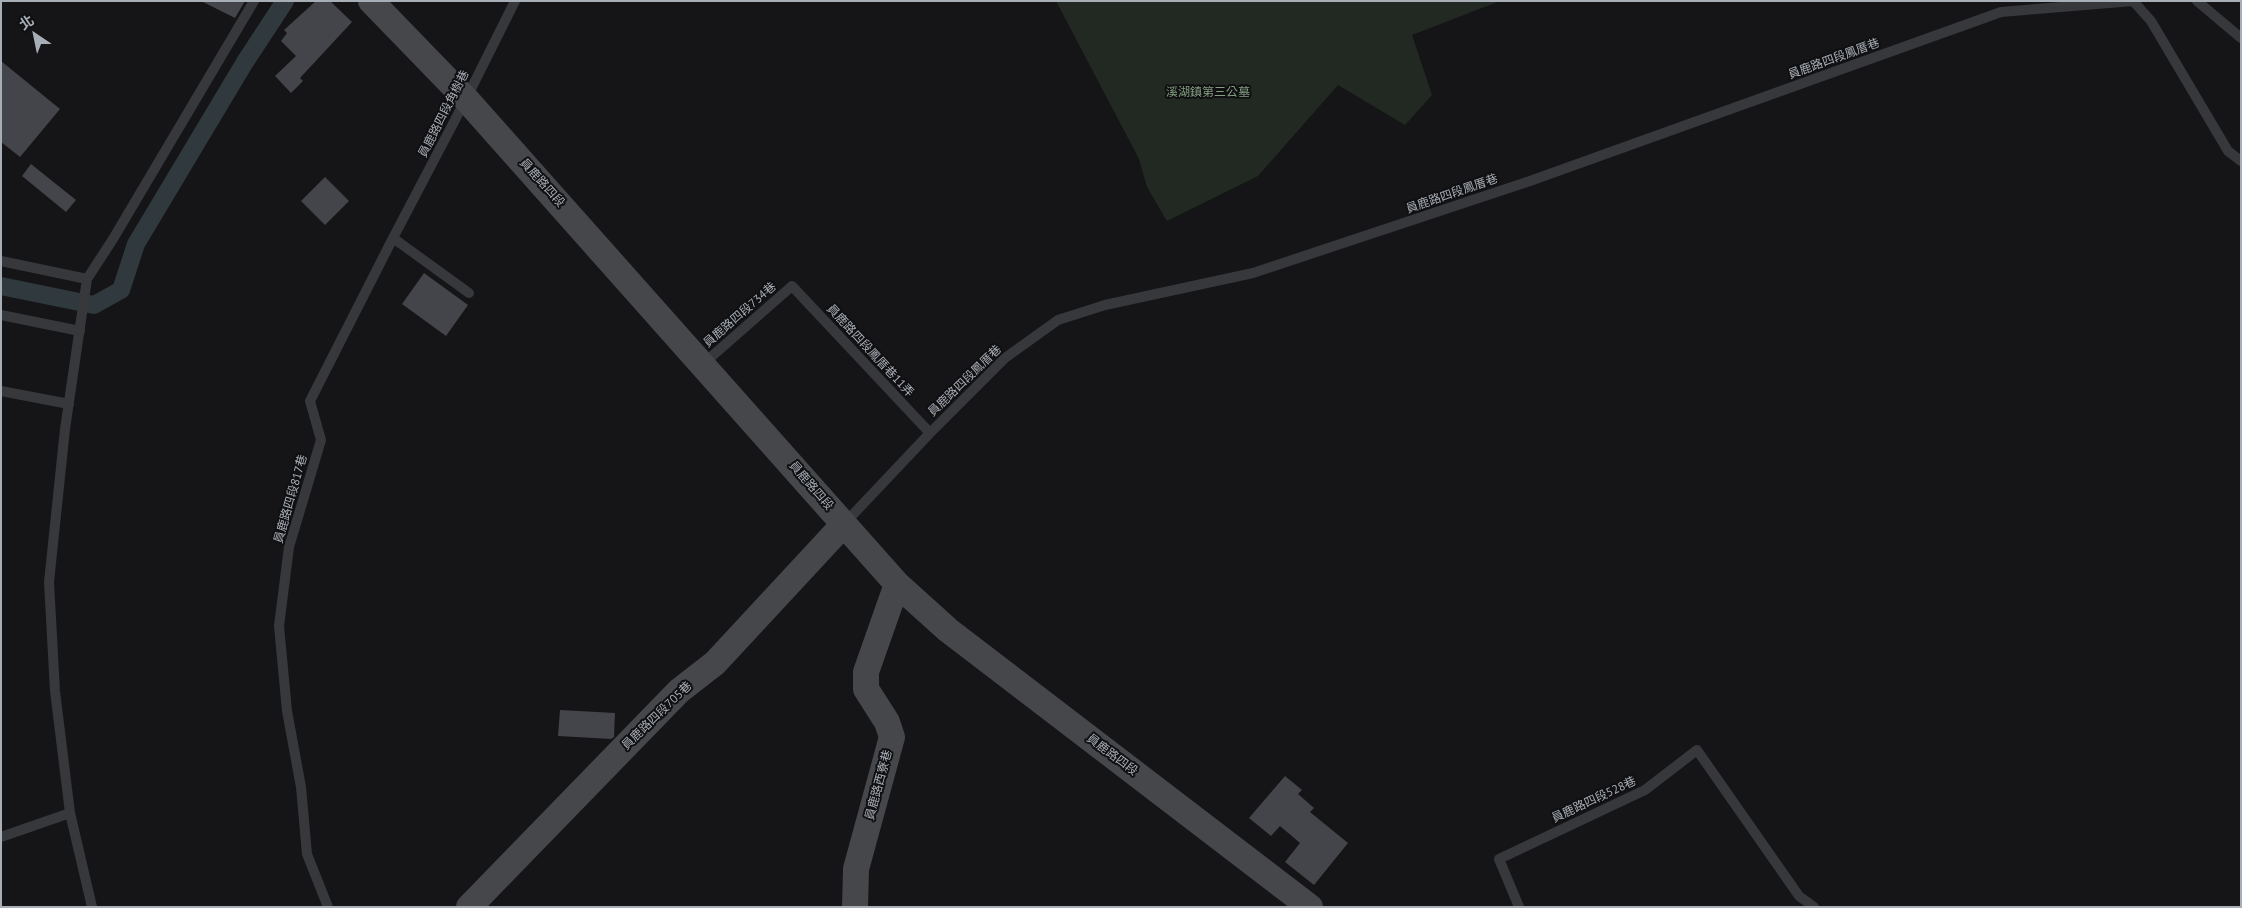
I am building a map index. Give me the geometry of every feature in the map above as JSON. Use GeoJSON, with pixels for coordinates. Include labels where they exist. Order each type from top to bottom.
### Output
{"type":"FeatureCollection","features":[{"type":"Feature","properties":{"kind":"main road","name":"員鹿路四段"},"geometry":{"type":"LineString","coordinates":[[371,1],[466,99],[897,584],[948,630],[1310,907]]}},
{"type":"Feature","properties":{"kind":"main road","name":"員鹿路四段705巷"},"geometry":{"type":"LineString","coordinates":[[468,907],[679,691],[715,663],[844,524]]}},
{"type":"Feature","properties":{"kind":"main road","name":"員鹿路西寮巷"},"geometry":{"type":"LineString","coordinates":[[855,907],[856,869],[892,737],[887,722],[866,689],[866,672],[897,584]]}},
{"type":"Feature","properties":{"kind":"lane"},"geometry":{"type":"LineString","coordinates":[[92,907],[70,813],[55,691],[50,582],[69,404],[87,278],[113,239],[254,1]]}},
{"type":"Feature","properties":{"kind":"lane","name":"員鹿路四段角樹巷"},"geometry":{"type":"LineString","coordinates":[[392,238],[466,99],[515,1]]}},
{"type":"Feature","properties":{"kind":"lane"},"geometry":{"type":"LineString","coordinates":[[2133,1],[2151,21],[2228,151],[2241,161]]}},
{"type":"Feature","properties":{"kind":"lane","name":"員鹿路四段鳳厝巷"},"geometry":{"type":"LineString","coordinates":[[844,524],[930,433],[1005,358],[1058,320],[1105,305],[1253,274],[1530,181],[2001,12],[2133,1]]}},
{"type":"Feature","properties":{"kind":"lane"},"geometry":{"type":"LineString","coordinates":[[2196,1],[2241,38]]}},
{"type":"Feature","properties":{"kind":"lane"},"geometry":{"type":"LineString","coordinates":[[392,238],[469,293]]}},
{"type":"Feature","properties":{"kind":"lane","name":"員鹿路四段817巷"},"geometry":{"type":"LineString","coordinates":[[328,907],[307,854],[301,787],[287,710],[279,626],[289,547],[321,440],[310,401],[392,238]]}},
{"type":"Feature","properties":{"kind":"lane"},"geometry":{"type":"LineString","coordinates":[[1,261],[87,278]]}},
{"type":"Feature","properties":{"kind":"lane","name":"員鹿路四段鳳厝巷11弄"},"geometry":{"type":"LineString","coordinates":[[792,286],[930,433]]}},
{"type":"Feature","properties":{"kind":"lane","name":"員鹿路四段734巷"},"geometry":{"type":"LineString","coordinates":[[703,364],[792,286]]}},
{"type":"Feature","properties":{"kind":"lane"},"geometry":{"type":"LineString","coordinates":[[1,315],[80,331]]}},
{"type":"Feature","properties":{"kind":"lane"},"geometry":{"type":"LineString","coordinates":[[1,391],[69,404]]}},
{"type":"Feature","properties":{"kind":"lane","name":"員鹿路四段528巷"},"geometry":{"type":"LineString","coordinates":[[1519,907],[1499,859],[1645,790],[1697,750],[1799,896],[1814,907]]}},
{"type":"Feature","properties":{"kind":"lane"},"geometry":{"type":"LineString","coordinates":[[1,837],[70,813]]}},
{"type":"Feature","properties":{"kind":"green space","name":"溪湖鎮第三公墓"},"geometry":{"type":"Polygon","coordinates":[[[1056,1],[1500,1],[1412,35],[1432,95],[1405,125],[1338,85],[1258,176],[1167,221],[1147,187],[1139,159],[1056,1]]]}},
{"type":"Feature","properties":{"kind":"building"},"geometry":{"type":"Polygon","coordinates":[[[201,1],[245,1],[235,18],[201,1]]]}},
{"type":"Feature","properties":{"kind":"building"},"geometry":{"type":"Polygon","coordinates":[[[316,1],[330,1],[352,22],[300,78],[303,81],[291,93],[275,76],[296,56],[281,41],[287,33],[284,30],[316,1]]]}},
{"type":"Feature","properties":{"kind":"building"},"geometry":{"type":"Polygon","coordinates":[[[1,61],[60,109],[20,157],[1,142],[1,61]]]}},
{"type":"Feature","properties":{"kind":"building"},"geometry":{"type":"Polygon","coordinates":[[[31,164],[76,200],[66,212],[22,176],[31,164]]]}},
{"type":"Feature","properties":{"kind":"building"},"geometry":{"type":"Polygon","coordinates":[[[325,177],[349,201],[325,225],[301,201],[325,177]]]}},
{"type":"Feature","properties":{"kind":"building"},"geometry":{"type":"Polygon","coordinates":[[[424,273],[468,305],[446,336],[402,304],[424,273]]]}},
{"type":"Feature","properties":{"kind":"building"},"geometry":{"type":"Polygon","coordinates":[[[560,710],[615,713],[614,737],[611,739],[558,736],[560,710]]]}},
{"type":"Feature","properties":{"kind":"building"},"geometry":{"type":"Polygon","coordinates":[[[1285,776],[1302,790],[1298,794],[1314,808],[1310,812],[1348,843],[1314,885],[1285,862],[1300,843],[1280,826],[1271,836],[1249,818],[1285,776]]]}},
{"type":"Feature","properties":{"kind":"waterway"},"geometry":{"type":"LineString","coordinates":[[1,286],[94,305],[121,290],[136,244],[245,62],[285,1]]}}]}
